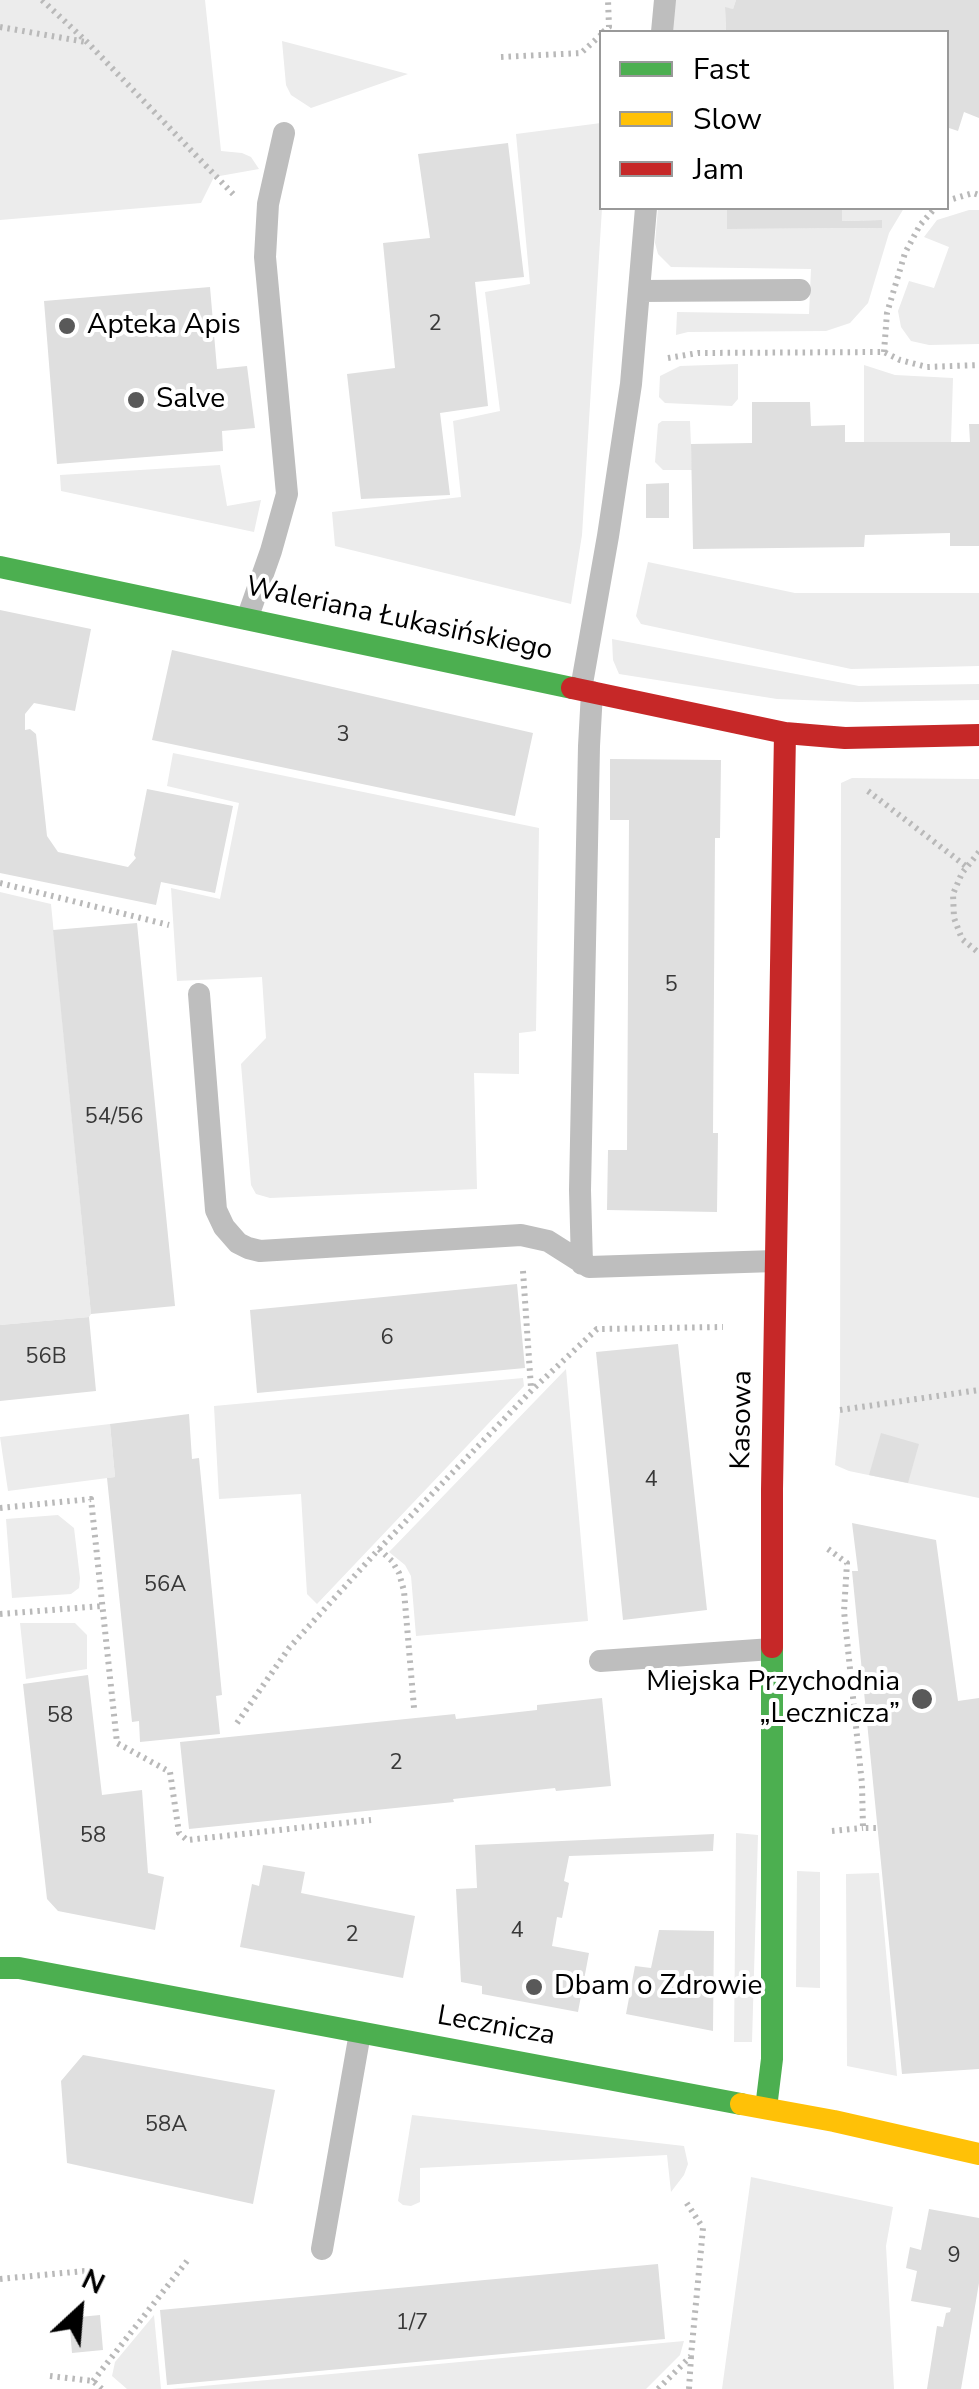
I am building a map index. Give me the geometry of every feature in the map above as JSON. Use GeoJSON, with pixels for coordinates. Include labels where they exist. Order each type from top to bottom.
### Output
{"type":"FeatureCollection","features":[{"type":"Feature","properties":{"kind":"street","name":"Waleriana Łukasińskiego"},"geometry":{"type":"LineString","coordinates":[[0,568],[785,733],[845,738],[979,735]]}},
{"type":"Feature","properties":{"kind":"street","name":"Kasowa"},"geometry":{"type":"LineString","coordinates":[[766,2108],[772,2058],[772,1489],[785,733]]}},
{"type":"Feature","properties":{"kind":"street","name":"Lecznicza"},"geometry":{"type":"LineString","coordinates":[[0,1968],[19,1968],[766,2108],[979,2154]]}},
{"type":"Feature","properties":{"kind":"lane"},"geometry":{"type":"LineString","coordinates":[[662,30],[665,0]]}},
{"type":"Feature","properties":{"kind":"lane"},"geometry":{"type":"LineString","coordinates":[[247,619],[287,494],[265,257],[268,204],[284,133]]}},
{"type":"Feature","properties":{"kind":"lane"},"geometry":{"type":"LineString","coordinates":[[582,1264],[579,1216],[588,785],[586,691],[631,384],[646,210]]}},
{"type":"Feature","properties":{"kind":"lane"},"geometry":{"type":"LineString","coordinates":[[639,291],[800,290]]}},
{"type":"Feature","properties":{"kind":"lane"},"geometry":{"type":"LineString","coordinates":[[199,994],[216,1210],[224,1228],[238,1243],[260,1250],[520,1235],[548,1241],[582,1264],[596,1268],[775,1261]]}},
{"type":"Feature","properties":{"kind":"lane"},"geometry":{"type":"LineString","coordinates":[[600,1661],[772,1649]]}},
{"type":"Feature","properties":{"kind":"lane"},"geometry":{"type":"LineString","coordinates":[[322,2249],[360,2033]]}},
{"type":"Feature","properties":{"kind":"path"},"geometry":{"type":"LineString","coordinates":[[42,0],[231,194],[268,204]]}},
{"type":"Feature","properties":{"kind":"path"},"geometry":{"type":"LineString","coordinates":[[606,30],[609,27],[608,0]]}},
{"type":"Feature","properties":{"kind":"path"},"geometry":{"type":"LineString","coordinates":[[0,27],[87,42]]}},
{"type":"Feature","properties":{"kind":"path"},"geometry":{"type":"LineString","coordinates":[[501,57],[581,53],[599,36]]}},
{"type":"Feature","properties":{"kind":"path"},"geometry":{"type":"LineString","coordinates":[[949,200],[979,195]]}},
{"type":"Feature","properties":{"kind":"path"},"geometry":{"type":"LineString","coordinates":[[884,352],[887,313],[905,252],[933,210]]}},
{"type":"Feature","properties":{"kind":"path"},"geometry":{"type":"LineString","coordinates":[[631,384],[646,366],[658,360],[698,353],[884,352],[926,368],[979,365]]}},
{"type":"Feature","properties":{"kind":"path"},"geometry":{"type":"LineString","coordinates":[[866,790],[967,868]]}},
{"type":"Feature","properties":{"kind":"path"},"geometry":{"type":"LineString","coordinates":[[979,852],[953,894],[954,918],[962,939],[979,953]]}},
{"type":"Feature","properties":{"kind":"path"},"geometry":{"type":"LineString","coordinates":[[0,883],[169,925]]}},
{"type":"Feature","properties":{"kind":"path"},"geometry":{"type":"LineString","coordinates":[[520,1235],[532,1390]]}},
{"type":"Feature","properties":{"kind":"path"},"geometry":{"type":"LineString","coordinates":[[237,1724],[289,1648],[379,1549],[532,1390],[597,1329],[776,1328]]}},
{"type":"Feature","properties":{"kind":"path"},"geometry":{"type":"LineString","coordinates":[[840,1410],[979,1390]]}},
{"type":"Feature","properties":{"kind":"path"},"geometry":{"type":"LineString","coordinates":[[0,1508],[91,1499],[117,1743],[170,1772],[179,1833],[187,1840],[371,1820]]}},
{"type":"Feature","properties":{"kind":"path"},"geometry":{"type":"LineString","coordinates":[[379,1549],[392,1561],[404,1591],[414,1708]]}},
{"type":"Feature","properties":{"kind":"path"},"geometry":{"type":"LineString","coordinates":[[828,1549],[847,1562],[844,1612],[864,1828]]}},
{"type":"Feature","properties":{"kind":"path"},"geometry":{"type":"LineString","coordinates":[[0,1614],[102,1606]]}},
{"type":"Feature","properties":{"kind":"path"},"geometry":{"type":"LineString","coordinates":[[832,1832],[877,1828]]}},
{"type":"Feature","properties":{"kind":"path"},"geometry":{"type":"LineString","coordinates":[[686,2202],[702,2228],[689,2389]]}},
{"type":"Feature","properties":{"kind":"path"},"geometry":{"type":"LineString","coordinates":[[93,2381],[187,2261]]}},
{"type":"Feature","properties":{"kind":"path"},"geometry":{"type":"LineString","coordinates":[[0,2279],[95,2270]]}},
{"type":"Feature","properties":{"kind":"path"},"geometry":{"type":"LineString","coordinates":[[658,2389],[691,2356]]}},
{"type":"Feature","properties":{"kind":"path"},"geometry":{"type":"LineString","coordinates":[[50,2376],[93,2381],[102,2389]]}},
{"type":"Feature","properties":{"kind":"shaded area"},"geometry":{"type":"Polygon","coordinates":[[[0,0],[205,0],[221,151],[251,157],[259,169],[214,177],[201,203],[0,220],[0,0]]]}},
{"type":"Feature","properties":{"kind":"shaded area"},"geometry":{"type":"Polygon","coordinates":[[[676,0],[736,0],[733,9],[725,8],[726,30],[670,30],[676,0]]]}},
{"type":"Feature","properties":{"kind":"shaded area"},"geometry":{"type":"Polygon","coordinates":[[[282,41],[408,74],[311,108],[291,95],[286,85],[282,41]]]}},
{"type":"Feature","properties":{"kind":"shaded area"},"geometry":{"type":"Polygon","coordinates":[[[599,123],[602,210],[582,535],[571,604],[335,546],[332,512],[461,497],[453,421],[500,411],[485,292],[530,284],[516,134],[599,123]]]}},
{"type":"Feature","properties":{"kind":"shaded area"},"geometry":{"type":"Polygon","coordinates":[[[658,210],[727,210],[727,229],[881,228],[881,220],[842,221],[842,210],[903,210],[889,233],[868,303],[850,323],[826,331],[676,335],[677,312],[809,314],[811,269],[671,267],[658,254],[658,210]]]}},
{"type":"Feature","properties":{"kind":"shaded area"},"geometry":{"type":"Polygon","coordinates":[[[979,210],[979,344],[929,345],[911,341],[901,327],[898,311],[909,281],[934,288],[949,247],[924,237],[937,220],[979,210]]]}},
{"type":"Feature","properties":{"kind":"shaded area"},"geometry":{"type":"Polygon","coordinates":[[[738,364],[738,399],[732,406],[665,403],[659,397],[660,376],[680,366],[738,364]]]}},
{"type":"Feature","properties":{"kind":"shaded area"},"geometry":{"type":"Polygon","coordinates":[[[864,365],[895,375],[953,378],[951,442],[864,442],[864,365]]]}},
{"type":"Feature","properties":{"kind":"shaded area"},"geometry":{"type":"Polygon","coordinates":[[[690,421],[692,470],[663,470],[655,462],[658,424],[690,421]]]}},
{"type":"Feature","properties":{"kind":"shaded area"},"geometry":{"type":"Polygon","coordinates":[[[220,465],[227,506],[261,500],[254,532],[61,491],[60,475],[220,465]]]}},
{"type":"Feature","properties":{"kind":"shaded area"},"geometry":{"type":"Polygon","coordinates":[[[648,562],[795,593],[979,593],[979,666],[851,669],[641,624],[636,616],[648,562]]]}},
{"type":"Feature","properties":{"kind":"shaded area"},"geometry":{"type":"Polygon","coordinates":[[[612,639],[859,686],[979,684],[979,700],[777,699],[619,674],[613,660],[612,639]]]}},
{"type":"Feature","properties":{"kind":"shaded area"},"geometry":{"type":"Polygon","coordinates":[[[173,753],[539,828],[536,1031],[519,1033],[519,1074],[474,1073],[477,1189],[270,1198],[256,1194],[251,1185],[241,1064],[266,1038],[262,977],[177,981],[171,888],[220,899],[239,803],[167,786],[173,753]]]}},
{"type":"Feature","properties":{"kind":"shaded area"},"geometry":{"type":"Polygon","coordinates":[[[852,778],[979,779],[979,1498],[835,1465],[840,1410],[841,783],[852,778]]]}},
{"type":"Feature","properties":{"kind":"shaded area"},"geometry":{"type":"Polygon","coordinates":[[[0,892],[51,904],[89,1317],[0,1325],[0,892]]]}},
{"type":"Feature","properties":{"kind":"shaded area"},"geometry":{"type":"Polygon","coordinates":[[[566,1369],[588,1621],[416,1636],[411,1576],[405,1565],[389,1552],[566,1369]]]}},
{"type":"Feature","properties":{"kind":"shaded area"},"geometry":{"type":"Polygon","coordinates":[[[523,1378],[524,1386],[317,1604],[307,1594],[301,1494],[219,1499],[214,1406],[523,1378]]]}},
{"type":"Feature","properties":{"kind":"shaded area"},"geometry":{"type":"Polygon","coordinates":[[[110,1424],[115,1477],[8,1491],[0,1437],[110,1424]]]}},
{"type":"Feature","properties":{"kind":"shaded area"},"geometry":{"type":"Polygon","coordinates":[[[58,1515],[74,1528],[79,1588],[71,1594],[12,1598],[6,1519],[58,1515]]]}},
{"type":"Feature","properties":{"kind":"shaded area"},"geometry":{"type":"Polygon","coordinates":[[[20,1623],[75,1623],[87,1635],[87,1669],[26,1679],[20,1623]]]}},
{"type":"Feature","properties":{"kind":"shaded area"},"geometry":{"type":"Polygon","coordinates":[[[736,1833],[758,1835],[752,2042],[734,2042],[736,1833]]]}},
{"type":"Feature","properties":{"kind":"shaded area"},"geometry":{"type":"Polygon","coordinates":[[[797,1871],[820,1872],[820,1988],[796,1987],[797,1871]]]}},
{"type":"Feature","properties":{"kind":"shaded area"},"geometry":{"type":"Polygon","coordinates":[[[879,1873],[897,2076],[847,2066],[846,1874],[879,1873]]]}},
{"type":"Feature","properties":{"kind":"shaded area"},"geometry":{"type":"Polygon","coordinates":[[[412,2115],[684,2146],[688,2164],[671,2192],[667,2155],[420,2168],[420,2202],[403,2205],[398,2201],[412,2115]]]}},
{"type":"Feature","properties":{"kind":"shaded area"},"geometry":{"type":"Polygon","coordinates":[[[751,2177],[893,2207],[886,2246],[894,2389],[722,2389],[751,2177]]]}},
{"type":"Feature","properties":{"kind":"shaded area"},"geometry":{"type":"Polygon","coordinates":[[[154,2315],[161,2389],[127,2389],[112,2376],[115,2362],[154,2315]]]}},
{"type":"Feature","properties":{"kind":"shaded area"},"geometry":{"type":"Polygon","coordinates":[[[684,2341],[680,2355],[646,2389],[171,2389],[684,2341]]]}},
{"type":"Feature","properties":{"kind":"building"},"geometry":{"type":"Polygon","coordinates":[[[736,0],[979,0],[979,118],[964,112],[958,131],[949,128],[949,30],[726,30],[725,7],[733,9],[736,0]]]}},
{"type":"Feature","properties":{"kind":"building"},"geometry":{"type":"Polygon","coordinates":[[[508,143],[524,277],[475,282],[488,406],[440,413],[450,495],[361,499],[347,374],[395,368],[383,243],[430,238],[418,154],[508,143]]]}},
{"type":"Feature","properties":{"kind":"building"},"geometry":{"type":"Polygon","coordinates":[[[727,210],[842,210],[842,221],[882,220],[882,228],[727,229],[727,210]]]}},
{"type":"Feature","properties":{"kind":"building","name":"Salve"},"geometry":{"type":"Polygon","coordinates":[[[210,287],[217,369],[247,366],[255,428],[222,431],[223,451],[57,464],[44,301],[210,287]]]}},
{"type":"Feature","properties":{"kind":"building"},"geometry":{"type":"Polygon","coordinates":[[[752,402],[810,402],[811,426],[845,425],[845,442],[970,442],[969,424],[979,424],[979,546],[950,546],[950,533],[865,535],[864,547],[693,549],[691,444],[752,443],[752,402]]]}},
{"type":"Feature","properties":{"kind":"building"},"geometry":{"type":"Polygon","coordinates":[[[669,483],[669,518],[646,518],[646,484],[669,483]]]}},
{"type":"Feature","properties":{"kind":"building"},"geometry":{"type":"Polygon","coordinates":[[[0,610],[91,629],[75,711],[34,703],[25,714],[25,730],[36,734],[47,836],[58,852],[128,867],[136,858],[147,789],[233,806],[215,893],[161,882],[156,905],[0,873],[0,610]]]}},
{"type":"Feature","properties":{"kind":"building"},"geometry":{"type":"Polygon","coordinates":[[[172,650],[533,733],[515,816],[152,740],[172,650]]]}},
{"type":"Feature","properties":{"kind":"building"},"geometry":{"type":"Polygon","coordinates":[[[610,759],[721,760],[720,838],[715,838],[713,1133],[718,1133],[717,1212],[607,1210],[608,1150],[627,1150],[629,820],[610,820],[610,759]]]}},
{"type":"Feature","properties":{"kind":"building"},"geometry":{"type":"Polygon","coordinates":[[[137,923],[175,1306],[91,1314],[53,930],[137,923]]]}},
{"type":"Feature","properties":{"kind":"building"},"geometry":{"type":"Polygon","coordinates":[[[517,1284],[525,1368],[257,1393],[250,1310],[517,1284]]]}},
{"type":"Feature","properties":{"kind":"building"},"geometry":{"type":"Polygon","coordinates":[[[89,1317],[96,1391],[0,1401],[0,1325],[89,1317]]]}},
{"type":"Feature","properties":{"kind":"building"},"geometry":{"type":"Polygon","coordinates":[[[678,1344],[707,1610],[623,1620],[596,1352],[678,1344]]]}},
{"type":"Feature","properties":{"kind":"building"},"geometry":{"type":"Polygon","coordinates":[[[189,1414],[192,1459],[199,1458],[222,1695],[216,1696],[220,1734],[140,1742],[139,1721],[132,1722],[107,1478],[115,1477],[110,1424],[189,1414]]]}},
{"type":"Feature","properties":{"kind":"building"},"geometry":{"type":"Polygon","coordinates":[[[881,1433],[919,1444],[908,1483],[869,1475],[881,1433]]]}},
{"type":"Feature","properties":{"kind":"building","name":"Miejska Przychodnia „Lecznicza”"},"geometry":{"type":"Polygon","coordinates":[[[852,1523],[936,1540],[958,1701],[979,1698],[979,2069],[902,2074],[852,1571],[858,1571],[852,1523]]]}},
{"type":"Feature","properties":{"kind":"building"},"geometry":{"type":"Polygon","coordinates":[[[88,1675],[102,1795],[142,1790],[148,1873],[164,1877],[155,1930],[58,1911],[47,1899],[23,1684],[88,1675]]]}},
{"type":"Feature","properties":{"kind":"building"},"geometry":{"type":"Polygon","coordinates":[[[602,1698],[611,1786],[556,1791],[555,1788],[189,1829],[180,1742],[455,1714],[456,1719],[602,1698]]]}},
{"type":"Feature","properties":{"kind":"building"},"geometry":{"type":"Polygon","coordinates":[[[714,1834],[713,1851],[569,1856],[564,1881],[569,1883],[552,1946],[589,1953],[578,2012],[482,1994],[482,1986],[461,1982],[456,1889],[477,1888],[475,1845],[714,1834]]]}},
{"type":"Feature","properties":{"kind":"building"},"geometry":{"type":"Polygon","coordinates":[[[263,1865],[305,1872],[301,1893],[415,1916],[403,1978],[240,1947],[252,1884],[259,1886],[263,1865]]]}},
{"type":"Feature","properties":{"kind":"building"},"geometry":{"type":"Polygon","coordinates":[[[659,1930],[714,1931],[713,2031],[626,2014],[635,1966],[651,1968],[659,1930]]]}},
{"type":"Feature","properties":{"kind":"building"},"geometry":{"type":"Polygon","coordinates":[[[83,2055],[275,2090],[253,2204],[67,2163],[61,2081],[83,2055]]]}},
{"type":"Feature","properties":{"kind":"building"},"geometry":{"type":"Polygon","coordinates":[[[929,2209],[979,2218],[979,2283],[961,2389],[927,2389],[937,2326],[943,2327],[951,2308],[911,2301],[917,2271],[906,2268],[910,2247],[921,2250],[929,2209]]]}},
{"type":"Feature","properties":{"kind":"building"},"geometry":{"type":"Polygon","coordinates":[[[658,2264],[665,2339],[167,2385],[160,2310],[658,2264]]]}},
{"type":"Feature","properties":{"kind":"building"},"geometry":{"type":"Polygon","coordinates":[[[100,2315],[103,2350],[72,2353],[69,2318],[100,2315]]]}},
{"type":"Feature","properties":{"kind":"traffic: fast"},"geometry":{"type":"LineString","coordinates":[[0,567],[572,688]]}},
{"type":"Feature","properties":{"kind":"traffic: fast"},"geometry":{"type":"LineString","coordinates":[[766,2108],[772,2059],[772,1647]]}},
{"type":"Feature","properties":{"kind":"traffic: fast"},"geometry":{"type":"LineString","coordinates":[[0,1968],[19,1968],[741,2104]]}},
{"type":"Feature","properties":{"kind":"traffic: slow"},"geometry":{"type":"LineString","coordinates":[[741,2104],[979,2154]]}},
{"type":"Feature","properties":{"kind":"traffic: jam"},"geometry":{"type":"LineString","coordinates":[[572,688],[785,733],[845,738],[979,735]]}},
{"type":"Feature","properties":{"kind":"traffic: jam"},"geometry":{"type":"LineString","coordinates":[[772,1647],[785,733]]}},
{"type":"Feature","properties":{"kind":"place","name":"Apteka Apis"},"geometry":{"type":"Point","coordinates":[67,326]}},
{"type":"Feature","properties":{"kind":"place","name":"Salve"},"geometry":{"type":"Point","coordinates":[136,400]}},
{"type":"Feature","properties":{"kind":"place","name":"Miejska Przychodnia „Lecznicza”"},"geometry":{"type":"Point","coordinates":[922,1699]}},
{"type":"Feature","properties":{"kind":"place","name":"Dbam o Zdrowie"},"geometry":{"type":"Point","coordinates":[534,1987]}}]}
